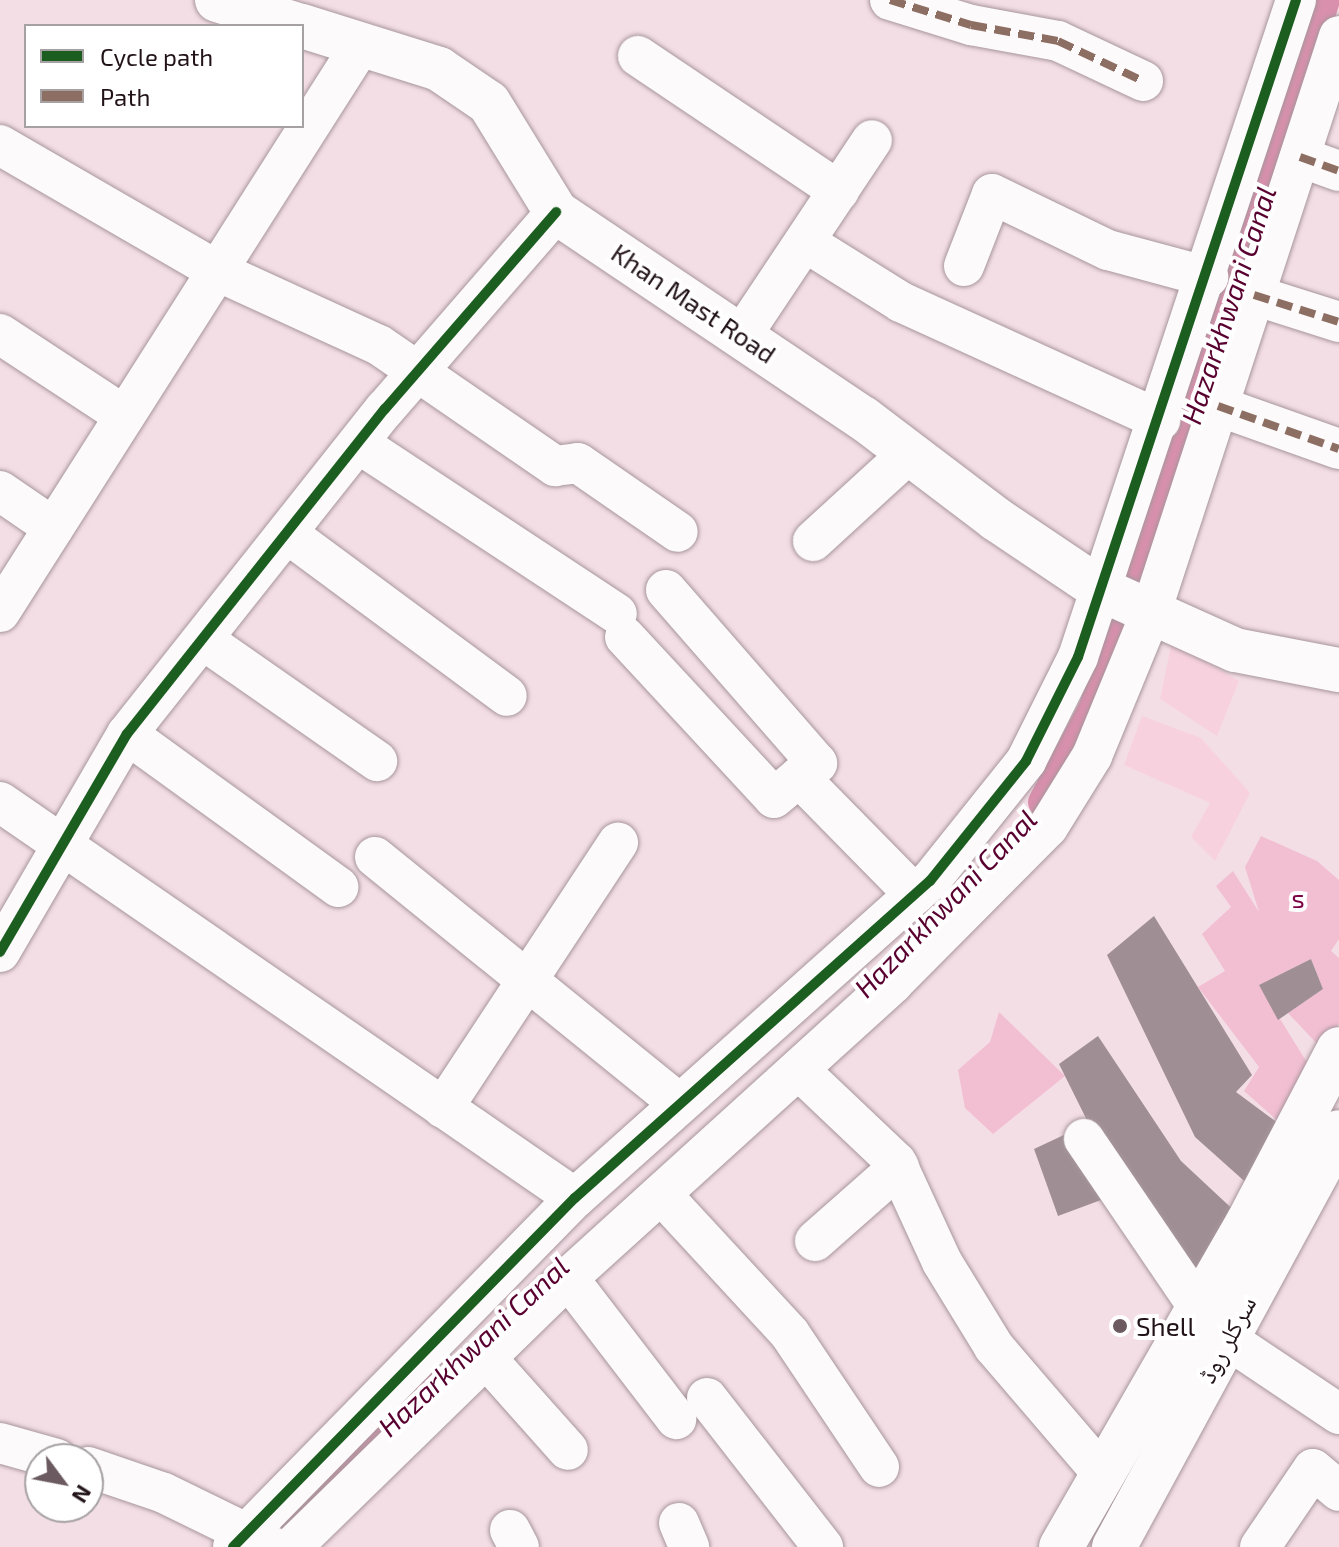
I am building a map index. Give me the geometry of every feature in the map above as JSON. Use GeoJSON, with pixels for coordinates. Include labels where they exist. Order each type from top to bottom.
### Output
{"type":"FeatureCollection","features":[{"type":"Feature","properties":{"kind":"main road","name":"Khan Mast Road"},"geometry":{"type":"LineString","coordinates":[[217,0],[295,24]]}},
{"type":"Feature","properties":{"kind":"main road","name":"Khan Mast Road"},"geometry":{"type":"LineString","coordinates":[[304,27],[439,69],[489,103],[556,212],[742,335],[909,453],[996,519],[1100,589],[1150,615]]}},
{"type":"Feature","properties":{"kind":"main road"},"geometry":{"type":"LineString","coordinates":[[1150,615],[1235,650],[1339,670]]}},
{"type":"Feature","properties":{"kind":"main road"},"geometry":{"type":"LineString","coordinates":[[1061,1547],[1103,1474],[1216,1332],[1339,1049]]}},
{"type":"Feature","properties":{"kind":"main road","name":"سرکلر روڈ"},"geometry":{"type":"LineString","coordinates":[[1114,1547],[1216,1332],[1332,1160]]}},
{"type":"Feature","properties":{"kind":"street"},"geometry":{"type":"LineString","coordinates":[[890,0],[971,25],[1058,41],[1143,81]]}},
{"type":"Feature","properties":{"kind":"street"},"geometry":{"type":"LineString","coordinates":[[261,1542],[575,1198],[915,895],[1026,761],[1078,657],[1208,277],[1296,0]]}},
{"type":"Feature","properties":{"kind":"street"},"geometry":{"type":"LineString","coordinates":[[261,1542],[486,1358],[568,1278],[799,1070],[1048,827],[1092,756],[1150,615],[1339,36]]}},
{"type":"Feature","properties":{"kind":"street"},"geometry":{"type":"LineString","coordinates":[[0,612],[361,45]]}},
{"type":"Feature","properties":{"kind":"street"},"geometry":{"type":"LineString","coordinates":[[638,56],[839,191]]}},
{"type":"Feature","properties":{"kind":"street"},"geometry":{"type":"LineString","coordinates":[[742,335],[872,140]]}},
{"type":"Feature","properties":{"kind":"street"},"geometry":{"type":"LineString","coordinates":[[0,145],[217,271],[379,345],[555,466],[578,463],[678,532]]}},
{"type":"Feature","properties":{"kind":"street"},"geometry":{"type":"LineString","coordinates":[[1300,157],[1339,171]]}},
{"type":"Feature","properties":{"kind":"street"},"geometry":{"type":"LineString","coordinates":[[964,266],[992,194],[1108,250],[1208,277]]}},
{"type":"Feature","properties":{"kind":"street"},"geometry":{"type":"LineString","coordinates":[[0,952],[127,734],[205,641],[358,443],[556,212]]}},
{"type":"Feature","properties":{"kind":"street"},"geometry":{"type":"LineString","coordinates":[[805,242],[901,302],[1160,420]]}},
{"type":"Feature","properties":{"kind":"street"},"geometry":{"type":"LineString","coordinates":[[1254,295],[1339,322]]}},
{"type":"Feature","properties":{"kind":"street"},"geometry":{"type":"LineString","coordinates":[[0,334],[125,416]]}},
{"type":"Feature","properties":{"kind":"street"},"geometry":{"type":"LineString","coordinates":[[1218,406],[1339,449]]}},
{"type":"Feature","properties":{"kind":"street"},"geometry":{"type":"LineString","coordinates":[[358,443],[621,625],[774,798],[817,763],[666,590]]}},
{"type":"Feature","properties":{"kind":"street"},"geometry":{"type":"LineString","coordinates":[[813,541],[909,453]]}},
{"type":"Feature","properties":{"kind":"street"},"geometry":{"type":"LineString","coordinates":[[0,491],[54,528]]}},
{"type":"Feature","properties":{"kind":"street"},"geometry":{"type":"LineString","coordinates":[[288,534],[507,696]]}},
{"type":"Feature","properties":{"kind":"street"},"geometry":{"type":"LineString","coordinates":[[205,641],[377,761]]}},
{"type":"Feature","properties":{"kind":"street"},"geometry":{"type":"LineString","coordinates":[[127,734],[338,887]]}},
{"type":"Feature","properties":{"kind":"street"},"geometry":{"type":"LineString","coordinates":[[799,777],[915,895]]}},
{"type":"Feature","properties":{"kind":"street"},"geometry":{"type":"LineString","coordinates":[[0,802],[62,843],[176,928],[575,1198]]}},
{"type":"Feature","properties":{"kind":"street"},"geometry":{"type":"LineString","coordinates":[[443,1108],[526,977],[618,843]]}},
{"type":"Feature","properties":{"kind":"street"},"geometry":{"type":"LineString","coordinates":[[375,857],[680,1104]]}},
{"type":"Feature","properties":{"kind":"street"},"geometry":{"type":"LineString","coordinates":[[799,1070],[899,1167],[942,1262],[994,1347],[1103,1474]]}},
{"type":"Feature","properties":{"kind":"street"},"geometry":{"type":"LineString","coordinates":[[1084,1139],[1216,1332],[1339,1414]]}},
{"type":"Feature","properties":{"kind":"street"},"geometry":{"type":"LineString","coordinates":[[815,1241],[899,1167]]}},
{"type":"Feature","properties":{"kind":"street"},"geometry":{"type":"LineString","coordinates":[[661,1194],[790,1334],[879,1467]]}},
{"type":"Feature","properties":{"kind":"street"},"geometry":{"type":"LineString","coordinates":[[568,1278],[823,1547]]}},
{"type":"Feature","properties":{"kind":"street"},"geometry":{"type":"LineString","coordinates":[[1275,1371],[1289,1347],[1339,1382]]}},
{"type":"Feature","properties":{"kind":"street"},"geometry":{"type":"LineString","coordinates":[[486,1358],[568,1450]]}},
{"type":"Feature","properties":{"kind":"street"},"geometry":{"type":"LineString","coordinates":[[0,1443],[24,1450]]}},
{"type":"Feature","properties":{"kind":"street"},"geometry":{"type":"LineString","coordinates":[[1260,1547],[1313,1469],[1339,1491]]}},
{"type":"Feature","properties":{"kind":"street"},"geometry":{"type":"LineString","coordinates":[[104,1472],[164,1493],[261,1542]]}},
{"type":"Feature","properties":{"kind":"shaded area"},"geometry":{"type":"Polygon","coordinates":[[[1172,641],[1239,681],[1217,736],[1160,699],[1172,641]]]}},
{"type":"Feature","properties":{"kind":"shaded area","name":"s"},"geometry":{"type":"Polygon","coordinates":[[[1142,716],[1201,738],[1250,793],[1215,861],[1191,837],[1210,803],[1124,765],[1142,716]]]}},
{"type":"Feature","properties":{"kind":"green space"},"geometry":{"type":"Polygon","coordinates":[[[1261,836],[1317,861],[1339,880],[1339,939],[1331,951],[1339,958],[1339,1023],[1322,1049],[1288,1013],[1323,989],[1311,959],[1259,985],[1316,1077],[1288,1130],[1244,1091],[1259,1067],[1198,987],[1225,971],[1202,934],[1231,907],[1216,886],[1233,871],[1259,912],[1245,867],[1261,836]]]}},
{"type":"Feature","properties":{"kind":"green space"},"geometry":{"type":"Polygon","coordinates":[[[999,1012],[1065,1076],[993,1134],[965,1108],[958,1070],[990,1042],[999,1012]]]}},
{"type":"Feature","properties":{"kind":"building"},"geometry":{"type":"Polygon","coordinates":[[[1154,916],[1252,1075],[1236,1092],[1294,1135],[1261,1196],[1195,1137],[1107,955],[1154,916]]]}},
{"type":"Feature","properties":{"kind":"building","name":"s"},"geometry":{"type":"Polygon","coordinates":[[[1311,959],[1323,989],[1278,1020],[1259,985],[1311,959]]]}},
{"type":"Feature","properties":{"kind":"building"},"geometry":{"type":"Polygon","coordinates":[[[1098,1036],[1181,1161],[1240,1216],[1196,1286],[1137,1221],[1059,1064],[1098,1036]]]}},
{"type":"Feature","properties":{"kind":"building"},"geometry":{"type":"Polygon","coordinates":[[[1066,1134],[1101,1200],[1058,1216],[1034,1149],[1066,1134]]]}},
{"type":"Feature","properties":{"kind":"waterway","name":"Hazarkhwani Canal"},"geometry":{"type":"LineString","coordinates":[[1043,802],[1093,709],[1141,576],[1325,0]]}},
{"type":"Feature","properties":{"kind":"waterway","name":"Hazarkhwani Canal"},"geometry":{"type":"LineString","coordinates":[[286,1519],[430,1386]]}},
{"type":"Feature","properties":{"kind":"marked path"},"geometry":{"type":"LineString","coordinates":[[890,0],[971,25],[1058,41],[1143,81]]}},
{"type":"Feature","properties":{"kind":"marked path"},"geometry":{"type":"LineString","coordinates":[[1300,157],[1339,171]]}},
{"type":"Feature","properties":{"kind":"marked path"},"geometry":{"type":"LineString","coordinates":[[1254,295],[1339,322]]}},
{"type":"Feature","properties":{"kind":"marked path"},"geometry":{"type":"LineString","coordinates":[[1218,406],[1339,449]]}},
{"type":"Feature","properties":{"kind":"cycle path"},"geometry":{"type":"LineString","coordinates":[[233,1547],[575,1198],[930,881],[1026,761],[1078,657],[1296,0]]}},
{"type":"Feature","properties":{"kind":"cycle path"},"geometry":{"type":"LineString","coordinates":[[0,952],[127,734],[385,409],[556,212]]}},
{"type":"Feature","properties":{"kind":"place","name":"Shell"},"geometry":{"type":"Point","coordinates":[1120,1326]}}]}
